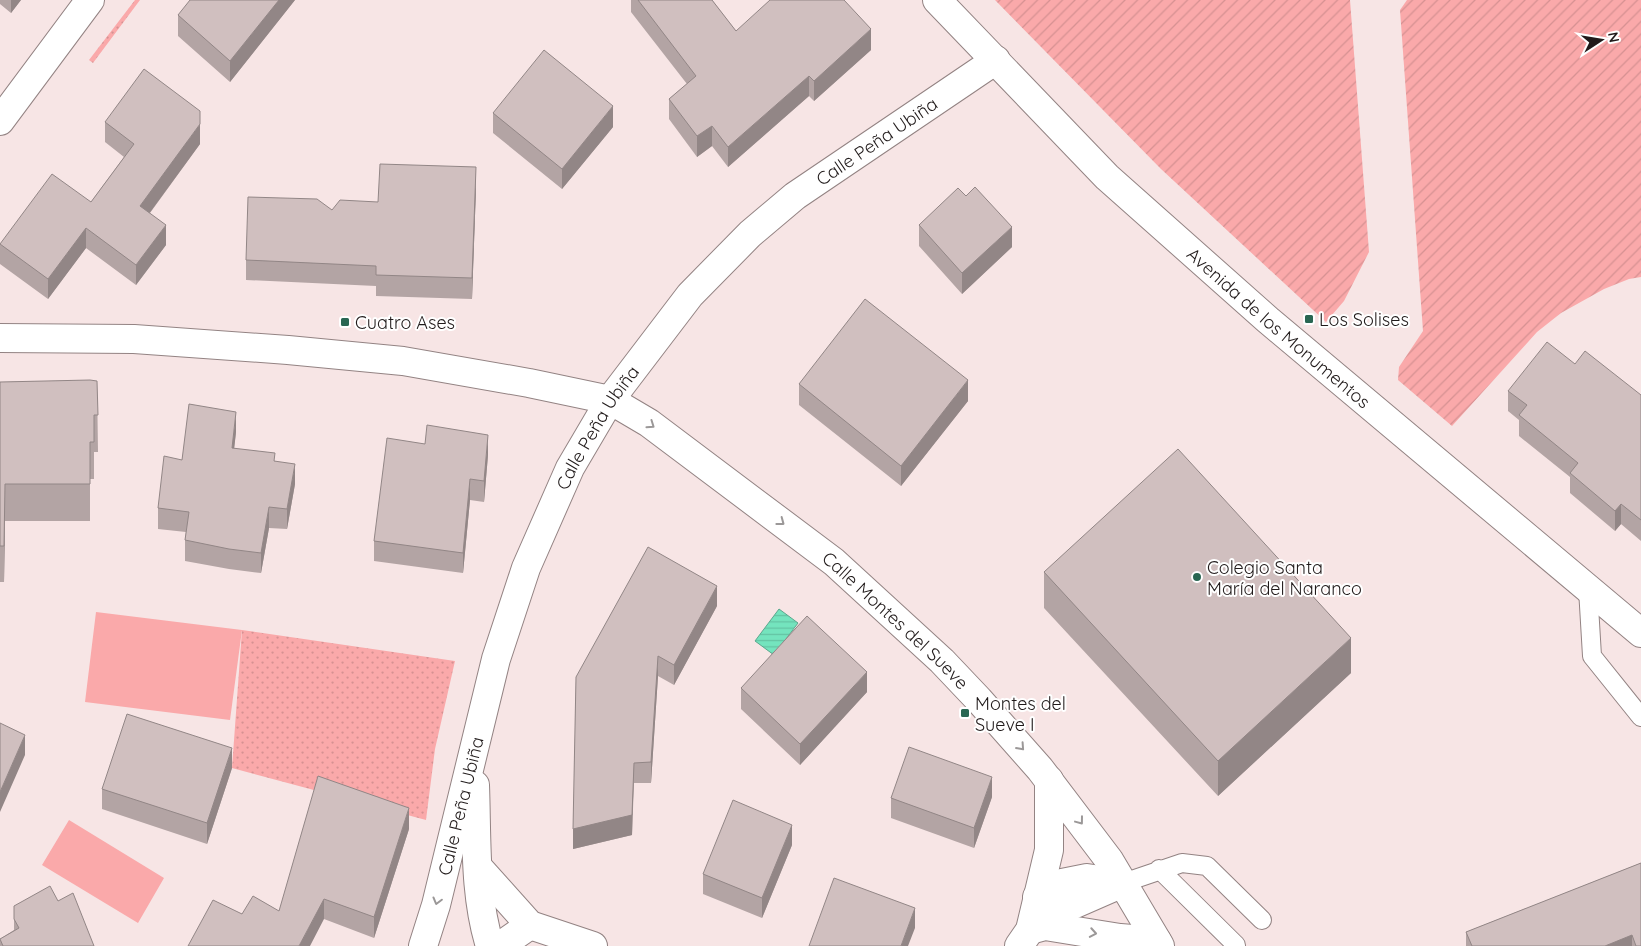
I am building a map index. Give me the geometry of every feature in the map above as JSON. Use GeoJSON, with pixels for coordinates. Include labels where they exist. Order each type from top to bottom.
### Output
{"type":"FeatureCollection","features":[{"type":"Feature","properties":{"kind":"street"},"geometry":{"type":"LineString","coordinates":[[0,121],[90,0]]}},
{"type":"Feature","properties":{"kind":"street","name":"Avenida de los Monumentos"},"geometry":{"type":"LineString","coordinates":[[937,0],[1107,177],[1268,320],[1641,633]]}},
{"type":"Feature","properties":{"kind":"street","name":"Calle Peña Ubiña"},"geometry":{"type":"LineString","coordinates":[[422,946],[436,905],[496,659],[526,568],[570,468],[610,400],[690,295],[750,234],[795,196],[996,60]]}},
{"type":"Feature","properties":{"kind":"street","name":"Calle Montes del Sueve"},"geometry":{"type":"LineString","coordinates":[[0,338],[134,339],[288,350],[403,361],[529,383],[610,400],[649,423],[834,562],[942,662],[979,700],[1049,780],[1109,860],[1158,944]]}},
{"type":"Feature","properties":{"kind":"street"},"geometry":{"type":"LineString","coordinates":[[474,751],[478,867],[485,929],[490,946]]}},
{"type":"Feature","properties":{"kind":"street"},"geometry":{"type":"LineString","coordinates":[[1031,934],[1037,897],[1049,850],[1049,780]]}},
{"type":"Feature","properties":{"kind":"street"},"geometry":{"type":"LineString","coordinates":[[478,867],[530,925],[593,946]]}},
{"type":"Feature","properties":{"kind":"street"},"geometry":{"type":"LineString","coordinates":[[1037,897],[1062,883],[1087,878],[1123,883]]}},
{"type":"Feature","properties":{"kind":"street"},"geometry":{"type":"LineString","coordinates":[[1031,934],[1059,912],[1123,883]]}},
{"type":"Feature","properties":{"kind":"street"},"geometry":{"type":"LineString","coordinates":[[500,946],[530,925]]}},
{"type":"Feature","properties":{"kind":"street"},"geometry":{"type":"LineString","coordinates":[[1031,934],[1120,938],[1158,944]]}},
{"type":"Feature","properties":{"kind":"lane"},"geometry":{"type":"LineString","coordinates":[[1588,589],[1592,656],[1641,717]]}},
{"type":"Feature","properties":{"kind":"lane"},"geometry":{"type":"LineString","coordinates":[[1123,883],[1182,862],[1207,866],[1262,920]]}},
{"type":"Feature","properties":{"kind":"lane"},"geometry":{"type":"LineString","coordinates":[[1159,869],[1236,946]]}},
{"type":"Feature","properties":{"kind":"shaded area"},"geometry":{"type":"Polygon","coordinates":[[[135,0],[140,0],[93,63],[89,60],[135,0]]]}},
{"type":"Feature","properties":{"kind":"shaded area"},"geometry":{"type":"Polygon","coordinates":[[[995,0],[1350,0],[1369,252],[1344,301],[1326,322],[1161,169],[995,0]]]}},
{"type":"Feature","properties":{"kind":"shaded area"},"geometry":{"type":"Polygon","coordinates":[[[1407,0],[1641,0],[1641,277],[1629,279],[1604,289],[1561,313],[1537,332],[1452,426],[1398,380],[1399,367],[1423,331],[1400,10],[1407,0]]]}},
{"type":"Feature","properties":{"kind":"shaded area"},"geometry":{"type":"Polygon","coordinates":[[[779,609],[798,623],[774,655],[755,641],[779,609]]]}},
{"type":"Feature","properties":{"kind":"shaded area"},"geometry":{"type":"Polygon","coordinates":[[[96,612],[242,630],[230,720],[85,702],[96,612]]]}},
{"type":"Feature","properties":{"kind":"shaded area"},"geometry":{"type":"Polygon","coordinates":[[[242,630],[455,661],[435,749],[426,820],[232,768],[242,630]]]}},
{"type":"Feature","properties":{"kind":"shaded area"},"geometry":{"type":"Polygon","coordinates":[[[69,820],[164,878],[138,923],[42,865],[69,820]]]}},
{"type":"Feature","properties":{"kind":"building"},"geometry":{"type":"Polygon","coordinates":[[[190,0],[279,0],[230,61],[178,15],[190,0]]]}},
{"type":"Feature","properties":{"kind":"building"},"geometry":{"type":"Polygon","coordinates":[[[638,0],[712,0],[736,31],[770,0],[844,0],[871,29],[814,81],[809,76],[728,147],[712,126],[697,136],[669,99],[696,76],[638,0]]]}},
{"type":"Feature","properties":{"kind":"building"},"geometry":{"type":"Polygon","coordinates":[[[544,50],[613,106],[562,169],[493,113],[544,50]]]}},
{"type":"Feature","properties":{"kind":"building"},"geometry":{"type":"Polygon","coordinates":[[[144,69],[200,111],[200,124],[140,206],[166,225],[136,265],[86,228],[48,279],[0,244],[52,174],[91,202],[134,144],[105,122],[144,69]]]}},
{"type":"Feature","properties":{"kind":"building"},"geometry":{"type":"Polygon","coordinates":[[[380,164],[476,167],[472,278],[376,275],[376,266],[246,260],[248,197],[317,199],[332,210],[340,200],[378,202],[380,164]]]}},
{"type":"Feature","properties":{"kind":"building"},"geometry":{"type":"Polygon","coordinates":[[[975,187],[1012,227],[962,273],[919,225],[958,188],[966,196],[975,187]]]}},
{"type":"Feature","properties":{"kind":"building"},"geometry":{"type":"Polygon","coordinates":[[[865,299],[968,380],[901,466],[799,384],[865,299]]]}},
{"type":"Feature","properties":{"kind":"building"},"geometry":{"type":"Polygon","coordinates":[[[1547,342],[1575,364],[1585,351],[1641,395],[1641,520],[1621,504],[1615,511],[1570,473],[1578,463],[1519,415],[1527,405],[1508,391],[1547,342]]]}},
{"type":"Feature","properties":{"kind":"building"},"geometry":{"type":"Polygon","coordinates":[[[97,381],[98,415],[94,415],[94,442],[90,442],[90,484],[5,484],[4,546],[0,546],[0,382],[97,381]]]}},
{"type":"Feature","properties":{"kind":"building"},"geometry":{"type":"Polygon","coordinates":[[[189,404],[236,412],[232,448],[275,453],[274,461],[295,464],[287,509],[269,507],[261,553],[185,540],[189,512],[158,508],[164,456],[182,460],[189,404]]]}},
{"type":"Feature","properties":{"kind":"building"},"geometry":{"type":"Polygon","coordinates":[[[427,425],[488,435],[484,481],[470,479],[463,553],[374,541],[387,438],[425,444],[427,425]]]}},
{"type":"Feature","properties":{"kind":"building"},"geometry":{"type":"Polygon","coordinates":[[[1178,449],[1351,638],[1218,761],[1044,572],[1178,449]]]}},
{"type":"Feature","properties":{"kind":"building"},"geometry":{"type":"Polygon","coordinates":[[[648,547],[717,586],[674,665],[658,656],[651,762],[634,763],[632,815],[573,829],[576,677],[648,547]]]}},
{"type":"Feature","properties":{"kind":"building"},"geometry":{"type":"Polygon","coordinates":[[[807,616],[867,672],[800,744],[741,688],[807,616]]]}},
{"type":"Feature","properties":{"kind":"building"},"geometry":{"type":"Polygon","coordinates":[[[127,714],[232,748],[207,823],[102,789],[127,714]]]}},
{"type":"Feature","properties":{"kind":"building"},"geometry":{"type":"Polygon","coordinates":[[[0,723],[25,735],[0,792],[0,723]]]}},
{"type":"Feature","properties":{"kind":"building"},"geometry":{"type":"Polygon","coordinates":[[[909,747],[992,777],[974,828],[891,798],[909,747]]]}},
{"type":"Feature","properties":{"kind":"building"},"geometry":{"type":"Polygon","coordinates":[[[318,776],[409,808],[374,917],[324,899],[299,946],[188,946],[213,900],[242,914],[253,896],[279,911],[318,776]]]}},
{"type":"Feature","properties":{"kind":"building"},"geometry":{"type":"Polygon","coordinates":[[[733,800],[792,825],[762,898],[703,874],[733,800]]]}},
{"type":"Feature","properties":{"kind":"building"},"geometry":{"type":"Polygon","coordinates":[[[1641,863],[1641,946],[1636,946],[1632,935],[1605,946],[1472,946],[1466,932],[1641,863]]]}},
{"type":"Feature","properties":{"kind":"building"},"geometry":{"type":"Polygon","coordinates":[[[834,878],[915,908],[901,946],[809,946],[834,878]]]}},
{"type":"Feature","properties":{"kind":"building"},"geometry":{"type":"Polygon","coordinates":[[[50,886],[58,901],[73,893],[94,946],[3,946],[0,939],[19,928],[14,919],[14,906],[50,886]]]}},
{"type":"Feature","properties":{"kind":"place","name":"Los Solises"},"geometry":{"type":"Point","coordinates":[1309,319]}},
{"type":"Feature","properties":{"kind":"place","name":"Cuatro Ases"},"geometry":{"type":"Point","coordinates":[345,322]}},
{"type":"Feature","properties":{"kind":"place","name":"Colegio Santa María del Naranco"},"geometry":{"type":"Point","coordinates":[1197,577]}},
{"type":"Feature","properties":{"kind":"place","name":"Montes del Sueve I"},"geometry":{"type":"Point","coordinates":[965,713]}}]}
